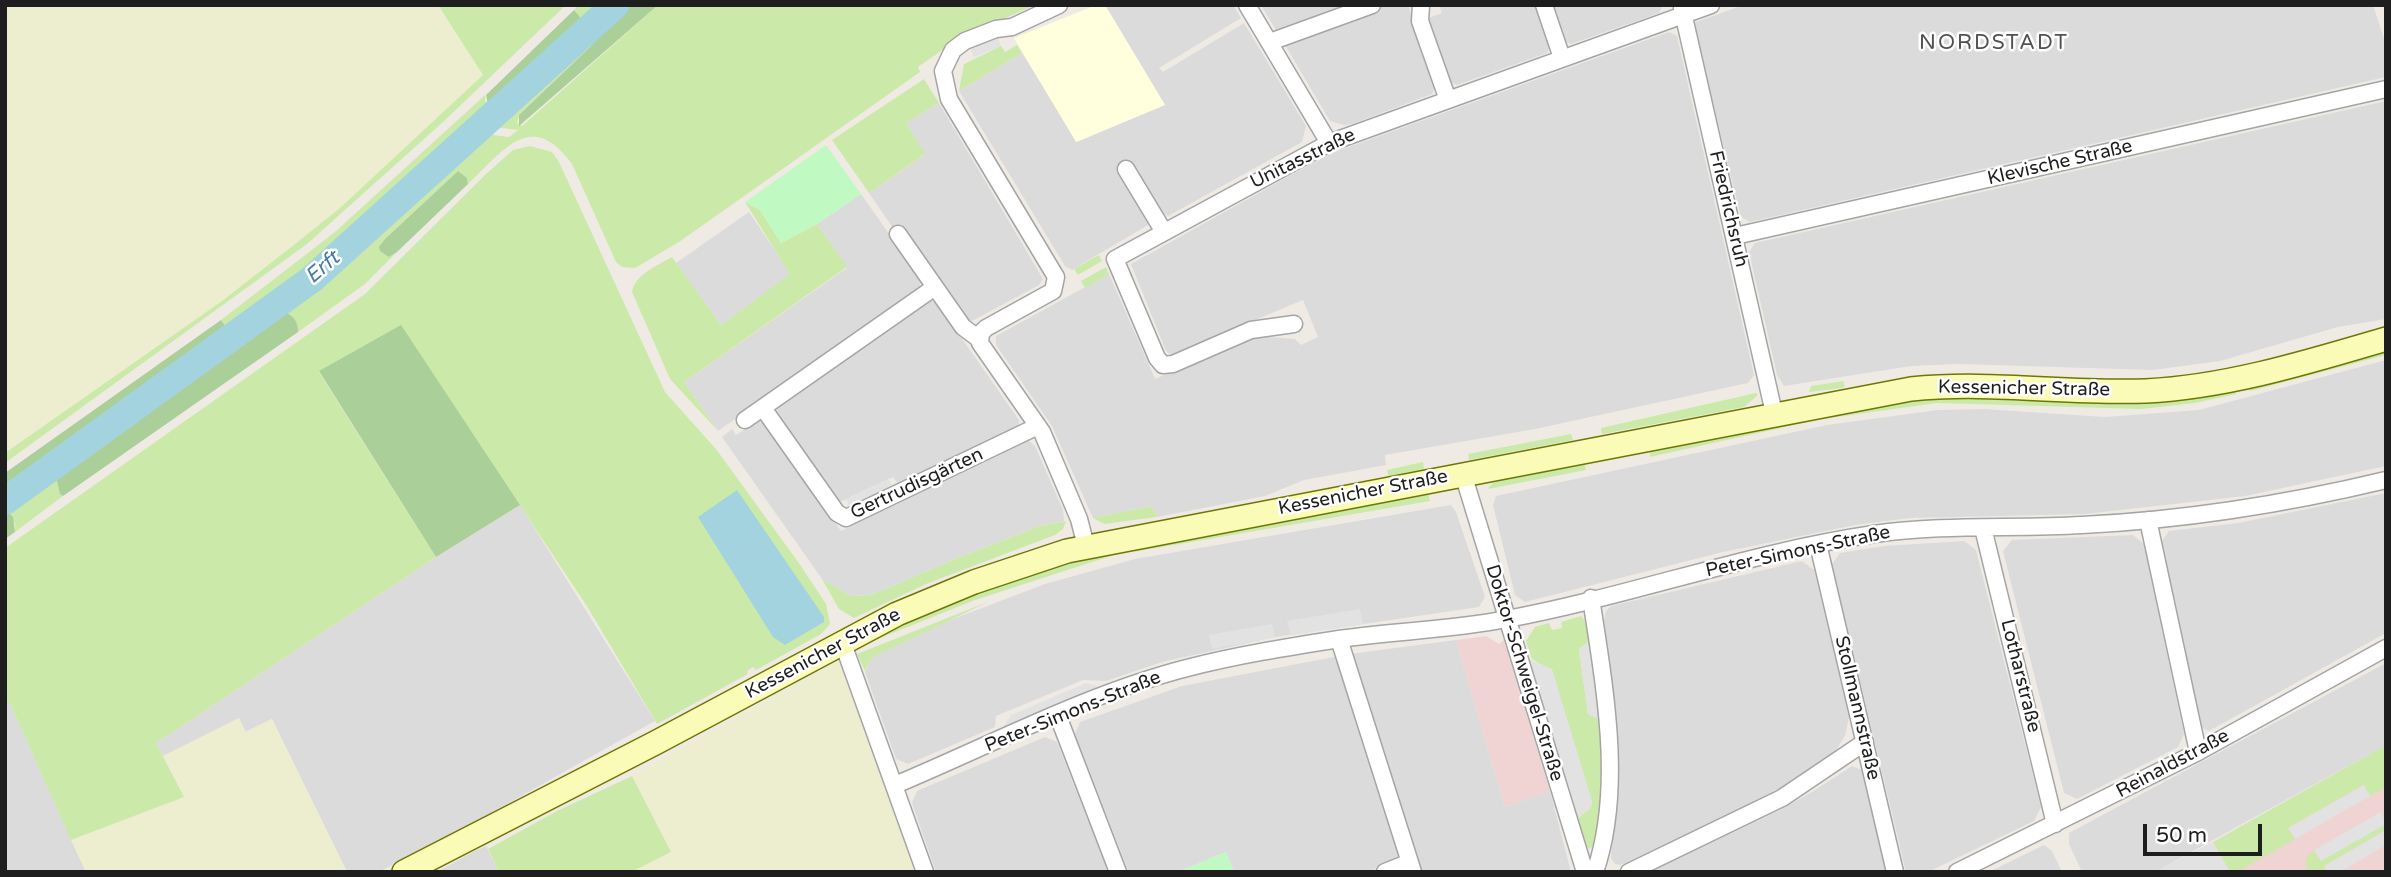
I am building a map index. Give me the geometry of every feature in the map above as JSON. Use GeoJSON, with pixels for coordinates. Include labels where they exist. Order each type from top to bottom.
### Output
{"type":"FeatureCollection","features":[{"type":"Feature","properties":{"kind":"main road","name":"Kessenicher Straße"},"geometry":{"type":"LineString","coordinates":[[404,872],[657,742],[842,641],[949,591],[1086,546],[1774,413],[1943,385],[2108,391],[2189,387],[2286,367],[2386,339]]}},
{"type":"Feature","properties":{"kind":"street"},"geometry":{"type":"LineString","coordinates":[[979,339],[986,328],[1053,291],[1057,281],[949,99],[943,71],[953,50],[965,41],[1012,27],[1059,5]]}},
{"type":"Feature","properties":{"kind":"street"},"geometry":{"type":"LineString","coordinates":[[1247,5],[1329,143]]}},
{"type":"Feature","properties":{"kind":"street"},"geometry":{"type":"LineString","coordinates":[[1270,43],[1372,5]]}},
{"type":"Feature","properties":{"kind":"street"},"geometry":{"type":"LineString","coordinates":[[1421,5],[1420,21],[1448,100]]}},
{"type":"Feature","properties":{"kind":"street"},"geometry":{"type":"LineString","coordinates":[[1544,5],[1562,58]]}},
{"type":"Feature","properties":{"kind":"street","name":"Unitasstraße"},"geometry":{"type":"LineString","coordinates":[[1294,324],[1251,330],[1173,364],[1163,365],[1157,358],[1115,259],[1329,143],[1562,58],[1682,10],[1711,5]]}},
{"type":"Feature","properties":{"kind":"street","name":"Friedrichsruh"},"geometry":{"type":"LineString","coordinates":[[1682,10],[1774,413]]}},
{"type":"Feature","properties":{"kind":"street","name":"Klevische Straße"},"geometry":{"type":"LineString","coordinates":[[1735,236],[2386,89]]}},
{"type":"Feature","properties":{"kind":"street"},"geometry":{"type":"LineString","coordinates":[[1126,169],[1164,232]]}},
{"type":"Feature","properties":{"kind":"street"},"geometry":{"type":"LineString","coordinates":[[898,234],[963,327],[979,339],[988,357],[1038,426],[1079,519],[1086,546]]}},
{"type":"Feature","properties":{"kind":"street"},"geometry":{"type":"LineString","coordinates":[[746,420],[935,287]]}},
{"type":"Feature","properties":{"kind":"street","name":"Gertrudisgärten"},"geometry":{"type":"LineString","coordinates":[[763,408],[837,513],[846,518],[1038,426]]}},
{"type":"Feature","properties":{"kind":"street","name":"Doktor-Schweigel-Straße"},"geometry":{"type":"LineString","coordinates":[[1463,474],[1585,872]]}},
{"type":"Feature","properties":{"kind":"street","name":"Peter-Simons-Straße"},"geometry":{"type":"LineString","coordinates":[[895,785],[1133,684],[1187,668],[1339,639],[1507,619],[1818,544],[1888,532],[2148,520],[2247,508],[2386,480]]}},
{"type":"Feature","properties":{"kind":"street"},"geometry":{"type":"LineString","coordinates":[[2148,520],[2198,752]]}},
{"type":"Feature","properties":{"kind":"street","name":"Lotharstraße"},"geometry":{"type":"LineString","coordinates":[[1983,527],[2055,824]]}},
{"type":"Feature","properties":{"kind":"street","name":"Stollmannstraße"},"geometry":{"type":"LineString","coordinates":[[1818,544],[1895,872]]}},
{"type":"Feature","properties":{"kind":"street"},"geometry":{"type":"LineString","coordinates":[[1591,598],[1608,763],[1605,826],[1595,872]]}},
{"type":"Feature","properties":{"kind":"street"},"geometry":{"type":"LineString","coordinates":[[1339,639],[1412,867],[1385,872]]}},
{"type":"Feature","properties":{"kind":"street"},"geometry":{"type":"LineString","coordinates":[[842,641],[925,872]]}},
{"type":"Feature","properties":{"kind":"street","name":"Reinaldstraße"},"geometry":{"type":"LineString","coordinates":[[1957,872],[2198,752],[2386,648]]}},
{"type":"Feature","properties":{"kind":"street"},"geometry":{"type":"LineString","coordinates":[[1058,716],[1118,872]]}},
{"type":"Feature","properties":{"kind":"street"},"geometry":{"type":"LineString","coordinates":[[1629,872],[1782,798],[1865,742]]}},
{"type":"Feature","properties":{"kind":"shaded area"},"geometry":{"type":"Polygon","coordinates":[[[5,5],[438,5],[483,75],[340,208],[290,248],[222,301],[5,453],[5,5]]]}},
{"type":"Feature","properties":{"kind":"shaded area"},"geometry":{"type":"Polygon","coordinates":[[[1096,5],[1105,5],[1165,105],[1076,142],[1014,38],[1096,5]]]}},
{"type":"Feature","properties":{"kind":"shaded area"},"geometry":{"type":"Polygon","coordinates":[[[1105,5],[1233,5],[1241,18],[1159,68],[1163,72],[1244,23],[1306,126],[1302,142],[1168,216],[1160,212],[1129,161],[1118,168],[1148,219],[1148,225],[1072,270],[1065,266],[959,91],[1022,53],[1077,142],[1165,105],[1105,5]]]}},
{"type":"Feature","properties":{"kind":"shaded area"},"geometry":{"type":"Polygon","coordinates":[[[1261,5],[1363,5],[1277,32],[1261,5]]]}},
{"type":"Feature","properties":{"kind":"shaded area"},"geometry":{"type":"Polygon","coordinates":[[[1380,5],[1408,5],[1436,85],[1432,94],[1352,124],[1330,121],[1285,45],[1286,39],[1380,5]]]}},
{"type":"Feature","properties":{"kind":"shaded area"},"geometry":{"type":"Polygon","coordinates":[[[1439,5],[1537,5],[1551,44],[1547,53],[1457,85],[1448,81],[1426,19],[1442,13],[1439,5]]]}},
{"type":"Feature","properties":{"kind":"shaded area"},"geometry":{"type":"Polygon","coordinates":[[[1550,5],[1663,5],[1659,13],[1571,44],[1562,40],[1550,5]]]}},
{"type":"Feature","properties":{"kind":"shaded area"},"geometry":{"type":"Polygon","coordinates":[[[1744,5],[2373,5],[2386,45],[2386,77],[1750,222],[1741,217],[1693,23],[1744,5]]]}},
{"type":"Feature","properties":{"kind":"shaded area"},"geometry":{"type":"Polygon","coordinates":[[[1669,32],[1677,36],[1754,375],[1748,383],[1535,429],[1385,455],[1386,465],[1304,480],[1265,496],[1157,517],[1152,506],[1093,518],[1052,426],[996,345],[996,336],[1109,274],[1155,379],[1255,336],[1295,339],[1301,345],[1318,337],[1303,300],[1171,355],[1166,351],[1131,264],[1329,154],[1669,32]]]}},
{"type":"Feature","properties":{"kind":"shaded area"},"geometry":{"type":"Polygon","coordinates":[[[997,35],[1001,46],[974,57],[969,46],[997,35]]]}},
{"type":"Feature","properties":{"kind":"shaded area"},"geometry":{"type":"Polygon","coordinates":[[[2386,101],[2386,319],[2338,327],[2220,361],[2153,370],[1958,364],[1911,366],[1784,386],[1777,375],[1749,252],[1755,243],[2386,101]]]}},
{"type":"Feature","properties":{"kind":"shaded area"},"geometry":{"type":"Polygon","coordinates":[[[939,103],[1043,279],[1039,285],[972,321],[965,318],[902,227],[895,231],[869,193],[924,155],[906,123],[939,103]]]}},
{"type":"Feature","properties":{"kind":"shaded area"},"geometry":{"type":"Polygon","coordinates":[[[861,194],[921,279],[920,289],[718,431],[684,382],[847,268],[817,224],[861,194]]]}},
{"type":"Feature","properties":{"kind":"shaded area"},"geometry":{"type":"Polygon","coordinates":[[[749,212],[791,274],[721,325],[676,263],[749,212]]]}},
{"type":"Feature","properties":{"kind":"shaded area"},"geometry":{"type":"Polygon","coordinates":[[[929,300],[937,303],[1019,420],[1019,428],[900,486],[893,477],[838,503],[777,415],[777,407],[929,300]]]}},
{"type":"Feature","properties":{"kind":"shaded area"},"geometry":{"type":"Polygon","coordinates":[[[2386,360],[2386,466],[2245,496],[2085,514],[1910,518],[1855,525],[1723,552],[1525,602],[1515,595],[1493,505],[1496,496],[1827,425],[1938,410],[1984,409],[2105,417],[2199,410],[2386,360]]]}},
{"type":"Feature","properties":{"kind":"shaded area"},"geometry":{"type":"Polygon","coordinates":[[[758,421],[765,423],[841,531],[1029,441],[1035,446],[1063,510],[1064,521],[1040,526],[871,595],[851,596],[822,579],[722,437],[732,429],[736,435],[758,421]]]}},
{"type":"Feature","properties":{"kind":"shaded area"},"geometry":{"type":"Polygon","coordinates":[[[888,479],[894,489],[851,510],[846,499],[888,479]]]}},
{"type":"Feature","properties":{"kind":"shaded area"},"geometry":{"type":"Polygon","coordinates":[[[2386,493],[2386,633],[2209,731],[2199,726],[2161,542],[2169,531],[2238,523],[2386,493]]]}},
{"type":"Feature","properties":{"kind":"shaded area"},"geometry":{"type":"Polygon","coordinates":[[[520,505],[655,721],[430,847],[378,872],[347,872],[272,719],[245,732],[239,718],[163,756],[156,743],[436,557],[520,505]]]}},
{"type":"Feature","properties":{"kind":"shaded area"},"geometry":{"type":"Polygon","coordinates":[[[1451,505],[1456,512],[1485,597],[1479,607],[1275,637],[1162,662],[1106,681],[1083,680],[996,716],[995,727],[908,764],[896,759],[865,672],[871,658],[940,624],[1045,584],[1135,559],[1451,505]]]}},
{"type":"Feature","properties":{"kind":"shaded area"},"geometry":{"type":"Polygon","coordinates":[[[2133,535],[2144,544],[2184,734],[2178,747],[2077,799],[2064,793],[2003,551],[2012,540],[2133,535]]]}},
{"type":"Feature","properties":{"kind":"shaded area"},"geometry":{"type":"Polygon","coordinates":[[[1964,541],[1976,550],[2041,807],[2034,821],[1928,872],[1906,872],[1832,564],[1840,553],[1884,546],[1964,541]]]}},
{"type":"Feature","properties":{"kind":"shaded area"},"geometry":{"type":"Polygon","coordinates":[[[1802,561],[1814,570],[1849,717],[1845,736],[1835,752],[1801,777],[1717,821],[1620,865],[1615,864],[1611,858],[1618,754],[1604,621],[1606,611],[1611,606],[1802,561]]]}},
{"type":"Feature","properties":{"kind":"shaded area"},"geometry":{"type":"Polygon","coordinates":[[[1360,609],[1363,624],[1291,635],[1287,621],[1360,609]]]}},
{"type":"Feature","properties":{"kind":"shaded area"},"geometry":{"type":"Polygon","coordinates":[[[1272,624],[1275,637],[1212,649],[1209,635],[1272,624]]]}},
{"type":"Feature","properties":{"kind":"shaded area"},"geometry":{"type":"Polygon","coordinates":[[[1486,636],[1499,644],[1504,640],[1550,791],[1505,807],[1456,640],[1486,636]]]}},
{"type":"Feature","properties":{"kind":"shaded area"},"geometry":{"type":"Polygon","coordinates":[[[1456,640],[1505,807],[1550,791],[1571,872],[1418,872],[1350,654],[1456,640]]]}},
{"type":"Feature","properties":{"kind":"shaded area"},"geometry":{"type":"Polygon","coordinates":[[[1591,641],[1601,720],[1588,714],[1579,649],[1591,641]]]}},
{"type":"Feature","properties":{"kind":"shaded area"},"geometry":{"type":"Polygon","coordinates":[[[1339,656],[1401,855],[1399,858],[1368,872],[1234,872],[1226,852],[1178,872],[1129,872],[1075,734],[1080,722],[1182,686],[1339,656]]]}},
{"type":"Feature","properties":{"kind":"shaded area"},"geometry":{"type":"Polygon","coordinates":[[[1528,659],[1552,669],[1592,802],[1591,807],[1576,820],[1528,659]]]}},
{"type":"Feature","properties":{"kind":"shaded area"},"geometry":{"type":"Polygon","coordinates":[[[836,662],[846,669],[918,872],[631,872],[670,852],[632,776],[781,693],[789,692],[788,689],[836,662]]]}},
{"type":"Feature","properties":{"kind":"shaded area"},"geometry":{"type":"Polygon","coordinates":[[[2386,663],[2386,745],[2155,872],[2082,872],[2069,844],[2069,833],[2386,663]]]}},
{"type":"Feature","properties":{"kind":"shaded area"},"geometry":{"type":"Polygon","coordinates":[[[1086,683],[1104,688],[1001,731],[1011,715],[1086,683]]]}},
{"type":"Feature","properties":{"kind":"shaded area"},"geometry":{"type":"Polygon","coordinates":[[[10,703],[86,872],[5,872],[5,704],[10,703]]]}},
{"type":"Feature","properties":{"kind":"shaded area"},"geometry":{"type":"Polygon","coordinates":[[[239,718],[246,732],[272,719],[347,872],[86,872],[71,840],[183,797],[163,756],[239,718]]]}},
{"type":"Feature","properties":{"kind":"shaded area"},"geometry":{"type":"Polygon","coordinates":[[[1045,737],[1057,742],[1108,872],[936,872],[912,803],[917,791],[1045,737]]]}},
{"type":"Feature","properties":{"kind":"shaded area"},"geometry":{"type":"Polygon","coordinates":[[[2386,745],[2386,872],[2155,872],[2213,842],[2386,745]]]}},
{"type":"Feature","properties":{"kind":"shaded area"},"geometry":{"type":"Polygon","coordinates":[[[1852,766],[1862,770],[1886,872],[1650,872],[1776,812],[1852,766]]]}},
{"type":"Feature","properties":{"kind":"shaded area"},"geometry":{"type":"Polygon","coordinates":[[[2364,785],[2370,796],[2295,839],[2288,828],[2364,785]]]}},
{"type":"Feature","properties":{"kind":"shaded area"},"geometry":{"type":"Polygon","coordinates":[[[2381,812],[2386,824],[2321,861],[2314,850],[2381,812]]]}},
{"type":"Feature","properties":{"kind":"shaded area"},"geometry":{"type":"Polygon","coordinates":[[[2386,830],[2386,845],[2340,872],[2327,872],[2324,866],[2386,830]]]}},
{"type":"Feature","properties":{"kind":"shaded area"},"geometry":{"type":"Polygon","coordinates":[[[2213,842],[2230,872],[2155,872],[2190,854],[2213,842]]]}},
{"type":"Feature","properties":{"kind":"shaded area"},"geometry":{"type":"Polygon","coordinates":[[[2044,845],[2052,851],[2062,872],[1989,872],[2044,845]]]}},
{"type":"Feature","properties":{"kind":"shaded area"},"geometry":{"type":"Polygon","coordinates":[[[486,846],[499,872],[437,872],[471,853],[486,846]]]}},
{"type":"Feature","properties":{"kind":"green space"},"geometry":{"type":"Polygon","coordinates":[[[438,5],[566,5],[443,122],[307,244],[5,463],[5,453],[222,301],[340,208],[483,75],[438,5]]]}},
{"type":"Feature","properties":{"kind":"green space"},"geometry":{"type":"Polygon","coordinates":[[[578,5],[606,5],[586,24],[574,10],[578,5]]]}},
{"type":"Feature","properties":{"kind":"green space"},"geometry":{"type":"Polygon","coordinates":[[[626,5],[658,5],[519,126],[519,115],[591,46],[605,24],[626,5]]]}},
{"type":"Feature","properties":{"kind":"green space"},"geometry":{"type":"Polygon","coordinates":[[[658,5],[1035,5],[958,39],[918,67],[920,72],[679,242],[635,268],[622,267],[616,262],[572,164],[557,147],[544,139],[531,137],[518,140],[506,148],[468,184],[467,178],[458,171],[385,239],[389,257],[397,252],[365,284],[298,332],[293,318],[279,311],[350,258],[486,134],[509,137],[518,130],[494,127],[605,24],[591,46],[519,115],[517,123],[522,126],[658,5]]]}},
{"type":"Feature","properties":{"kind":"green space"},"geometry":{"type":"Polygon","coordinates":[[[574,10],[586,24],[497,106],[488,104],[486,95],[574,10]]]}},
{"type":"Feature","properties":{"kind":"green space"},"geometry":{"type":"Polygon","coordinates":[[[1017,45],[1022,53],[959,91],[964,64],[1001,46],[1005,52],[1017,45]]]}},
{"type":"Feature","properties":{"kind":"green space"},"geometry":{"type":"Polygon","coordinates":[[[924,79],[939,103],[906,123],[925,154],[869,193],[832,140],[924,79]]]}},
{"type":"Feature","properties":{"kind":"green space"},"geometry":{"type":"Polygon","coordinates":[[[485,95],[485,101],[491,106],[497,106],[366,223],[230,333],[221,320],[335,232],[485,95]]]}},
{"type":"Feature","properties":{"kind":"green space"},"geometry":{"type":"Polygon","coordinates":[[[826,145],[861,194],[817,224],[781,243],[760,210],[745,202],[826,145]]]}},
{"type":"Feature","properties":{"kind":"green space"},"geometry":{"type":"Polygon","coordinates":[[[530,146],[552,152],[559,162],[665,392],[716,449],[801,566],[826,604],[830,624],[821,634],[756,670],[753,667],[747,671],[748,674],[657,724],[588,608],[401,326],[319,372],[436,557],[156,743],[184,797],[71,840],[10,703],[5,704],[5,548],[365,294],[486,174],[513,150],[530,146]]]}},
{"type":"Feature","properties":{"kind":"green space"},"geometry":{"type":"Polygon","coordinates":[[[458,171],[467,178],[468,184],[397,252],[389,257],[380,251],[379,247],[385,239],[458,171]]]}},
{"type":"Feature","properties":{"kind":"green space"},"geometry":{"type":"Polygon","coordinates":[[[745,202],[760,210],[781,243],[817,224],[847,267],[684,382],[718,431],[670,379],[632,292],[642,275],[672,257],[721,325],[790,274],[745,202]]]}},
{"type":"Feature","properties":{"kind":"green space"},"geometry":{"type":"Polygon","coordinates":[[[1099,255],[1102,261],[1078,275],[1074,269],[1099,255]]]}},
{"type":"Feature","properties":{"kind":"green space"},"geometry":{"type":"Polygon","coordinates":[[[1106,267],[1109,274],[1085,288],[1081,281],[1106,267]]]}},
{"type":"Feature","properties":{"kind":"green space"},"geometry":{"type":"Polygon","coordinates":[[[279,311],[293,317],[298,332],[63,496],[60,494],[56,477],[60,471],[279,311]]]}},
{"type":"Feature","properties":{"kind":"green space"},"geometry":{"type":"Polygon","coordinates":[[[221,320],[230,333],[5,493],[5,473],[221,320]]]}},
{"type":"Feature","properties":{"kind":"green space"},"geometry":{"type":"Polygon","coordinates":[[[401,325],[520,505],[436,557],[319,371],[401,325]]]}},
{"type":"Feature","properties":{"kind":"green space"},"geometry":{"type":"Polygon","coordinates":[[[2386,351],[2386,355],[2250,391],[2248,384],[2386,351]]]}},
{"type":"Feature","properties":{"kind":"green space"},"geometry":{"type":"Polygon","coordinates":[[[1843,381],[1845,386],[1842,388],[1809,392],[1811,386],[1843,381]]]}},
{"type":"Feature","properties":{"kind":"green space"},"geometry":{"type":"Polygon","coordinates":[[[2234,387],[2236,394],[2195,403],[2142,409],[1937,403],[1815,420],[1815,417],[1912,397],[2234,387]]]}},
{"type":"Feature","properties":{"kind":"green space"},"geometry":{"type":"Polygon","coordinates":[[[1756,393],[1758,395],[1744,407],[1602,434],[1601,428],[1756,393]]]}},
{"type":"Feature","properties":{"kind":"green space"},"geometry":{"type":"Polygon","coordinates":[[[1807,418],[1808,422],[1650,457],[1650,450],[1807,418]]]}},
{"type":"Feature","properties":{"kind":"green space"},"geometry":{"type":"Polygon","coordinates":[[[1571,434],[1573,440],[1469,460],[1468,454],[1571,434]]]}},
{"type":"Feature","properties":{"kind":"green space"},"geometry":{"type":"Polygon","coordinates":[[[1423,462],[1424,469],[1388,476],[1387,470],[1423,462]]]}},
{"type":"Feature","properties":{"kind":"green space"},"geometry":{"type":"Polygon","coordinates":[[[1584,462],[1586,470],[1488,489],[1494,483],[1517,474],[1584,462]]]}},
{"type":"Feature","properties":{"kind":"green space"},"geometry":{"type":"Polygon","coordinates":[[[60,471],[56,477],[63,496],[15,532],[15,524],[5,508],[60,471]]]}},
{"type":"Feature","properties":{"kind":"green space"},"geometry":{"type":"Polygon","coordinates":[[[1428,492],[1430,501],[1133,552],[1149,546],[1428,492]]]}},
{"type":"Feature","properties":{"kind":"green space"},"geometry":{"type":"Polygon","coordinates":[[[1152,506],[1157,517],[1104,524],[1093,518],[1152,506]]]}},
{"type":"Feature","properties":{"kind":"green space"},"geometry":{"type":"Polygon","coordinates":[[[5,509],[13,517],[15,532],[5,539],[5,509]]]}},
{"type":"Feature","properties":{"kind":"green space"},"geometry":{"type":"Polygon","coordinates":[[[1066,521],[1063,529],[1055,535],[926,584],[854,618],[839,609],[822,579],[851,596],[871,595],[1040,526],[1066,521]]]}},
{"type":"Feature","properties":{"kind":"green space"},"geometry":{"type":"Polygon","coordinates":[[[1123,552],[975,600],[860,646],[921,613],[987,586],[1054,566],[1123,552]]]}},
{"type":"Feature","properties":{"kind":"green space"},"geometry":{"type":"Polygon","coordinates":[[[990,601],[871,658],[865,671],[857,654],[990,601]]]}},
{"type":"Feature","properties":{"kind":"green space"},"geometry":{"type":"Polygon","coordinates":[[[1581,616],[1587,623],[1589,642],[1579,649],[1588,714],[1601,720],[1602,808],[1596,840],[1590,849],[1584,845],[1576,820],[1591,807],[1592,802],[1552,671],[1532,659],[1526,641],[1535,627],[1549,623],[1552,630],[1562,628],[1561,622],[1581,616]]]}},
{"type":"Feature","properties":{"kind":"green space"},"geometry":{"type":"Polygon","coordinates":[[[2386,745],[2386,787],[2370,796],[2363,785],[2288,828],[2295,839],[2237,872],[2230,872],[2213,842],[2386,745]]]}},
{"type":"Feature","properties":{"kind":"green space"},"geometry":{"type":"Polygon","coordinates":[[[632,776],[671,852],[631,872],[499,872],[488,849],[557,811],[632,776]]]}},
{"type":"Feature","properties":{"kind":"green space"},"geometry":{"type":"Polygon","coordinates":[[[2386,824],[2386,830],[2324,866],[2327,872],[2309,872],[2305,860],[2314,850],[2321,861],[2386,824]]]}},
{"type":"Feature","properties":{"kind":"green space"},"geometry":{"type":"Polygon","coordinates":[[[1226,852],[1234,872],[1178,872],[1226,852]]]}},
{"type":"Feature","properties":{"kind":"water"},"geometry":{"type":"Polygon","coordinates":[[[737,490],[824,617],[824,622],[785,645],[773,637],[698,517],[737,490]]]}},
{"type":"Feature","properties":{"kind":"waterway","name":"Erft"},"geometry":{"type":"LineString","coordinates":[[5,501],[312,279],[615,5]]}},
{"type":"Feature","properties":{"kind":"district","name":"NORDSTADT"},"geometry":{"type":"Point","coordinates":[1994,43]}}]}
